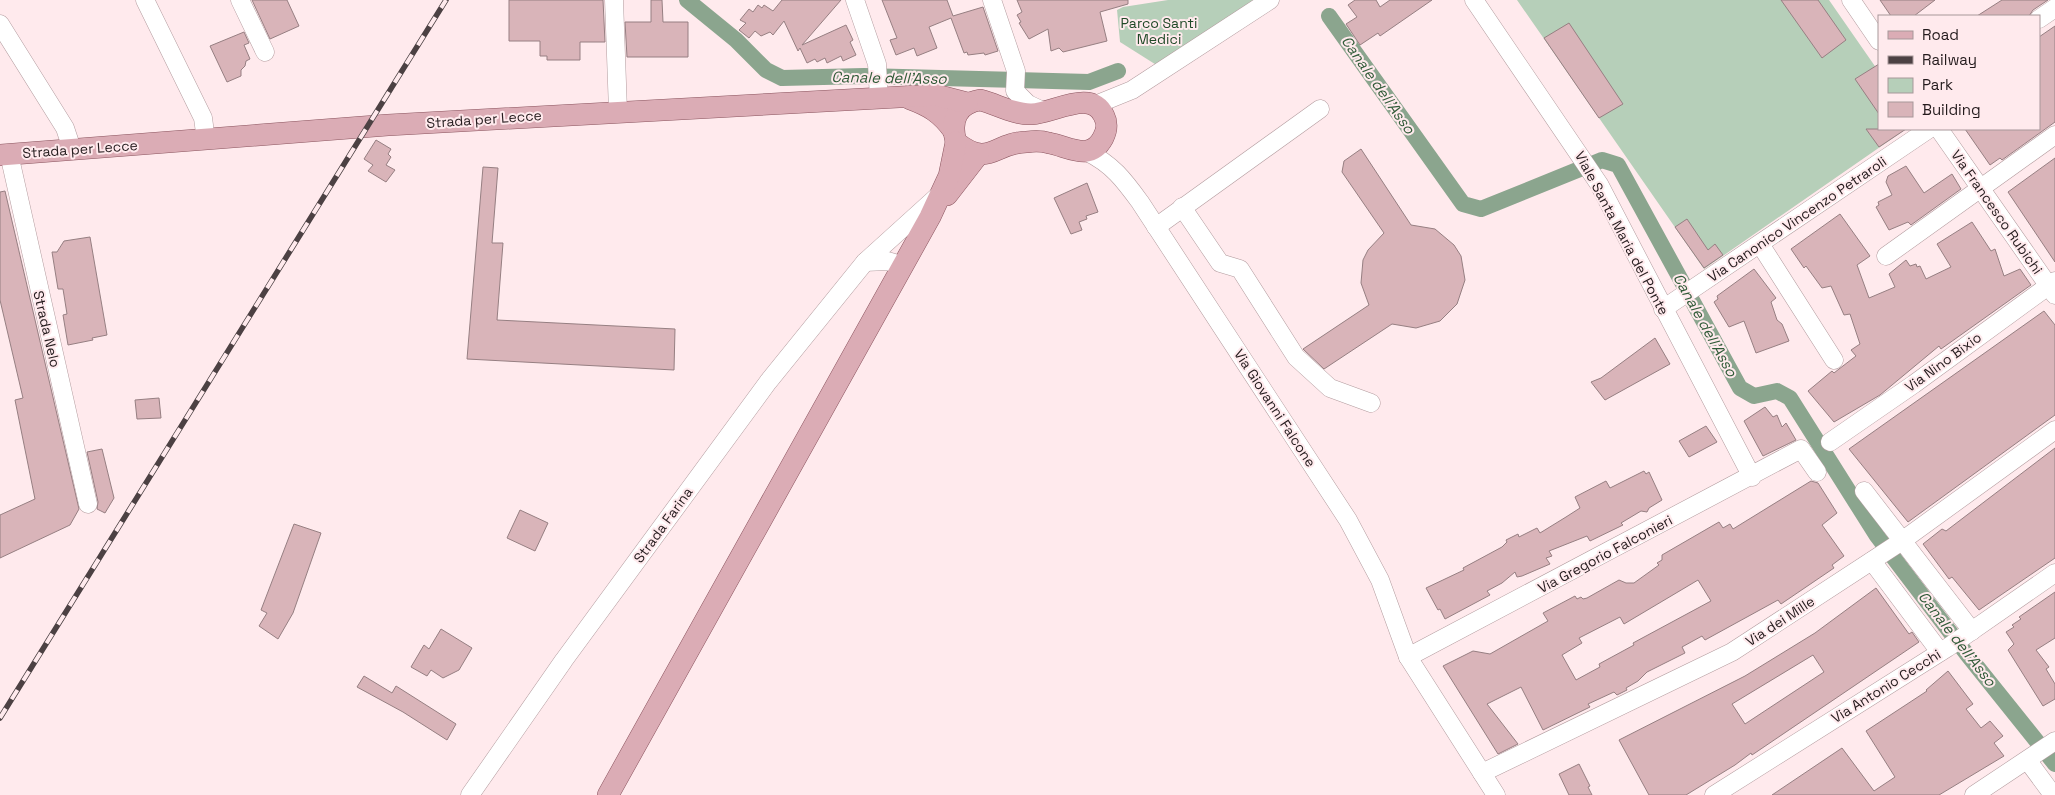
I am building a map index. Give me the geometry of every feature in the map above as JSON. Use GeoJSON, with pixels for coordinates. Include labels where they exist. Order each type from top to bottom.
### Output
{"type":"FeatureCollection","features":[{"type":"Feature","properties":{"kind":"main road","name":"Strada per Lecce"},"geometry":{"type":"LineString","coordinates":[[4,155],[388,125],[879,92],[908,98],[936,95],[967,102],[980,100],[1015,112],[1031,114],[1079,102],[1103,119]]}},
{"type":"Feature","properties":{"kind":"main road"},"geometry":{"type":"LineString","coordinates":[[908,98],[933,108],[944,118],[954,136],[978,155]]}},
{"type":"Feature","properties":{"kind":"main road"},"geometry":{"type":"LineString","coordinates":[[608,795],[930,216],[949,176],[956,116],[967,102]]}},
{"type":"Feature","properties":{"kind":"main road"},"geometry":{"type":"LineString","coordinates":[[930,216],[978,155],[1024,142],[1049,142],[1077,152],[1087,152],[1096,147],[1103,119]]}},
{"type":"Feature","properties":{"kind":"street"},"geometry":{"type":"LineString","coordinates":[[145,0],[203,118],[206,140]]}},
{"type":"Feature","properties":{"kind":"street"},"geometry":{"type":"LineString","coordinates":[[240,0],[265,52]]}},
{"type":"Feature","properties":{"kind":"street"},"geometry":{"type":"LineString","coordinates":[[614,0],[618,111]]}},
{"type":"Feature","properties":{"kind":"street"},"geometry":{"type":"LineString","coordinates":[[855,0],[877,64],[879,92]]}},
{"type":"Feature","properties":{"kind":"street"},"geometry":{"type":"LineString","coordinates":[[992,0],[1016,71],[1015,92],[1028,104],[1045,112]]}},
{"type":"Feature","properties":{"kind":"street"},"geometry":{"type":"LineString","coordinates":[[1103,119],[1132,90],[1270,0]]}},
{"type":"Feature","properties":{"kind":"street","name":"Viale Santa Maria del Ponte"},"geometry":{"type":"LineString","coordinates":[[1474,0],[1576,147],[1599,184],[1669,306],[1752,477]]}},
{"type":"Feature","properties":{"kind":"street"},"geometry":{"type":"LineString","coordinates":[[1851,0],[1878,40]]}},
{"type":"Feature","properties":{"kind":"street"},"geometry":{"type":"LineString","coordinates":[[2040,19],[2055,8]]}},
{"type":"Feature","properties":{"kind":"street"},"geometry":{"type":"LineString","coordinates":[[0,24],[65,128],[72,149]]}},
{"type":"Feature","properties":{"kind":"street"},"geometry":{"type":"LineString","coordinates":[[1156,227],[1320,108]]}},
{"type":"Feature","properties":{"kind":"street","name":"Via Giovanni Falcone"},"geometry":{"type":"LineString","coordinates":[[1103,119],[1118,172]]}},
{"type":"Feature","properties":{"kind":"street","name":"Via Canonico Vincenzo Petraroli"},"geometry":{"type":"LineString","coordinates":[[1669,306],[1928,130]]}},
{"type":"Feature","properties":{"kind":"street","name":"Via Francesco Rubichi"},"geometry":{"type":"LineString","coordinates":[[1941,130],[2053,287]]}},
{"type":"Feature","properties":{"kind":"street"},"geometry":{"type":"LineString","coordinates":[[1886,256],[2055,135]]}},
{"type":"Feature","properties":{"kind":"street","name":"Via Giovanni Falcone"},"geometry":{"type":"LineString","coordinates":[[1087,152],[1103,160],[1118,172],[1348,520],[1380,580],[1408,657],[1496,795]]}},
{"type":"Feature","properties":{"kind":"street","name":"Strada Nelo"},"geometry":{"type":"LineString","coordinates":[[4,155],[88,504]]}},
{"type":"Feature","properties":{"kind":"street","name":"Strada Farina"},"geometry":{"type":"LineString","coordinates":[[470,795],[564,660],[768,382],[865,262],[939,195]]}},
{"type":"Feature","properties":{"kind":"street"},"geometry":{"type":"LineString","coordinates":[[1182,207],[1220,263],[1240,269],[1296,357],[1330,388],[1371,403]]}},
{"type":"Feature","properties":{"kind":"street"},"geometry":{"type":"LineString","coordinates":[[1760,244],[1834,360]]}},
{"type":"Feature","properties":{"kind":"street"},"geometry":{"type":"LineString","coordinates":[[865,262],[886,261],[901,266]]}},
{"type":"Feature","properties":{"kind":"street","name":"Via Nino Bixio"},"geometry":{"type":"LineString","coordinates":[[1830,442],[2053,287]]}},
{"type":"Feature","properties":{"kind":"street","name":"Via dei Mille"},"geometry":{"type":"LineString","coordinates":[[1482,773],[1732,652],[1875,560],[2055,430]]}},
{"type":"Feature","properties":{"kind":"street","name":"Via Gregorio Falconieri"},"geometry":{"type":"LineString","coordinates":[[1408,657],[1752,477],[1801,449],[1817,472]]}},
{"type":"Feature","properties":{"kind":"street"},"geometry":{"type":"LineString","coordinates":[[1864,491],[1970,632]]}},
{"type":"Feature","properties":{"kind":"street"},"geometry":{"type":"LineString","coordinates":[[1875,560],[1944,650]]}},
{"type":"Feature","properties":{"kind":"street","name":"Via Antonio Cecchi"},"geometry":{"type":"LineString","coordinates":[[1714,795],[1944,650],[2055,573]]}},
{"type":"Feature","properties":{"kind":"street"},"geometry":{"type":"LineString","coordinates":[[1974,795],[2053,743]]}},
{"type":"Feature","properties":{"kind":"street"},"geometry":{"type":"LineString","coordinates":[[2031,759],[2053,795]]}},
{"type":"Feature","properties":{"kind":"green space","name":"Parco Santi Medici"},"geometry":{"type":"Polygon","coordinates":[[[1168,0],[1257,0],[1158,66],[1120,42],[1117,10],[1123,7],[1168,0]]]}},
{"type":"Feature","properties":{"kind":"green space"},"geometry":{"type":"Polygon","coordinates":[[[1517,0],[1829,0],[1878,71],[1878,130],[1905,130],[1704,269],[1517,0]]]}},
{"type":"Feature","properties":{"kind":"building"},"geometry":{"type":"Polygon","coordinates":[[[252,0],[287,0],[299,26],[270,39],[252,0]]]}},
{"type":"Feature","properties":{"kind":"building"},"geometry":{"type":"Polygon","coordinates":[[[509,0],[603,0],[605,42],[580,42],[580,60],[547,60],[547,56],[540,56],[540,41],[509,41],[509,0]]]}},
{"type":"Feature","properties":{"kind":"building"},"geometry":{"type":"Polygon","coordinates":[[[651,0],[662,0],[663,22],[688,22],[688,57],[627,57],[625,22],[651,22],[651,0]]]}},
{"type":"Feature","properties":{"kind":"building"},"geometry":{"type":"Polygon","coordinates":[[[782,0],[841,0],[802,45],[846,25],[853,40],[850,42],[856,55],[843,61],[841,56],[827,63],[825,58],[817,62],[815,59],[807,63],[800,48],[798,51],[784,21],[773,35],[770,32],[761,36],[755,31],[749,38],[739,30],[746,23],[740,20],[749,9],[753,12],[758,5],[762,8],[764,5],[773,11],[782,0]]]}},
{"type":"Feature","properties":{"kind":"building"},"geometry":{"type":"Polygon","coordinates":[[[882,0],[947,0],[953,16],[983,7],[998,51],[985,55],[984,53],[968,55],[967,52],[964,53],[951,18],[929,27],[937,48],[917,56],[914,48],[896,55],[890,40],[897,38],[882,0]]]}},
{"type":"Feature","properties":{"kind":"building"},"geometry":{"type":"Polygon","coordinates":[[[1017,0],[1128,0],[1128,4],[1100,12],[1107,41],[1063,52],[1059,48],[1051,51],[1048,29],[1029,39],[1019,23],[1021,22],[1017,15],[1022,12],[1017,0]]]}},
{"type":"Feature","properties":{"kind":"building"},"geometry":{"type":"Polygon","coordinates":[[[1355,0],[1376,0],[1380,7],[1390,0],[1432,0],[1380,36],[1378,33],[1360,45],[1346,24],[1357,17],[1348,5],[1355,0]]]}},
{"type":"Feature","properties":{"kind":"building"},"geometry":{"type":"Polygon","coordinates":[[[1781,0],[1818,0],[1846,40],[1822,58],[1781,0]]]}},
{"type":"Feature","properties":{"kind":"building"},"geometry":{"type":"Polygon","coordinates":[[[1880,0],[1935,0],[1915,15],[1890,15],[1880,0]]]}},
{"type":"Feature","properties":{"kind":"building"},"geometry":{"type":"Polygon","coordinates":[[[2002,0],[2048,0],[2033,10],[2030,15],[1979,15],[2002,0]]]}},
{"type":"Feature","properties":{"kind":"building"},"geometry":{"type":"Polygon","coordinates":[[[1569,23],[1623,104],[1599,118],[1544,38],[1569,23]]]}},
{"type":"Feature","properties":{"kind":"building"},"geometry":{"type":"Polygon","coordinates":[[[2055,26],[2055,122],[2002,160],[2000,158],[1990,165],[1966,130],[2040,130],[2040,36],[2055,26]]]}},
{"type":"Feature","properties":{"kind":"building"},"geometry":{"type":"Polygon","coordinates":[[[244,32],[249,43],[244,45],[250,59],[246,61],[245,66],[241,70],[241,76],[227,82],[210,46],[244,32]]]}},
{"type":"Feature","properties":{"kind":"building"},"geometry":{"type":"Polygon","coordinates":[[[1878,65],[1878,113],[1855,79],[1878,65]]]}},
{"type":"Feature","properties":{"kind":"building"},"geometry":{"type":"Polygon","coordinates":[[[1866,129],[1904,130],[1879,147],[1866,129]]]}},
{"type":"Feature","properties":{"kind":"building"},"geometry":{"type":"Polygon","coordinates":[[[376,140],[391,149],[388,154],[391,157],[386,165],[395,170],[386,182],[368,171],[373,165],[364,159],[376,140]]]}},
{"type":"Feature","properties":{"kind":"building"},"geometry":{"type":"Polygon","coordinates":[[[1361,149],[1411,225],[1435,229],[1454,245],[1461,256],[1465,280],[1457,304],[1440,321],[1416,328],[1392,324],[1324,369],[1303,349],[1369,305],[1361,283],[1363,260],[1368,250],[1384,233],[1342,172],[1344,161],[1361,149]]]}},
{"type":"Feature","properties":{"kind":"building"},"geometry":{"type":"Polygon","coordinates":[[[2055,158],[2055,262],[2008,192],[2055,158]]]}},
{"type":"Feature","properties":{"kind":"building"},"geometry":{"type":"Polygon","coordinates":[[[1906,166],[1924,193],[1952,174],[1961,189],[1911,225],[1908,222],[1889,230],[1876,207],[1879,205],[1878,202],[1892,195],[1886,182],[1888,176],[1906,166]]]}},
{"type":"Feature","properties":{"kind":"building"},"geometry":{"type":"Polygon","coordinates":[[[483,167],[498,168],[492,243],[503,243],[497,320],[675,329],[674,370],[467,359],[483,167]]]}},
{"type":"Feature","properties":{"kind":"building"},"geometry":{"type":"Polygon","coordinates":[[[1087,183],[1098,212],[1086,216],[1087,219],[1079,222],[1082,230],[1071,234],[1054,198],[1087,183]]]}},
{"type":"Feature","properties":{"kind":"building"},"geometry":{"type":"Polygon","coordinates":[[[5,191],[79,509],[70,525],[0,558],[0,515],[35,499],[15,400],[23,398],[0,300],[0,192],[5,191]]]}},
{"type":"Feature","properties":{"kind":"building"},"geometry":{"type":"Polygon","coordinates":[[[1840,214],[1870,256],[1857,265],[1869,298],[1895,287],[1889,274],[1906,260],[1910,266],[1916,264],[1917,267],[1920,266],[1926,279],[1951,267],[1937,244],[1972,222],[1991,251],[1995,249],[2004,276],[2020,269],[2031,285],[1941,349],[1939,346],[1880,395],[1834,422],[1808,391],[1832,371],[1834,373],[1856,356],[1851,350],[1860,344],[1850,314],[1844,315],[1831,286],[1822,288],[1806,266],[1804,268],[1791,249],[1840,214]]]}},
{"type":"Feature","properties":{"kind":"building"},"geometry":{"type":"Polygon","coordinates":[[[1687,219],[1708,250],[1715,244],[1723,255],[1704,268],[1675,227],[1687,219]]]}},
{"type":"Feature","properties":{"kind":"building"},"geometry":{"type":"Polygon","coordinates":[[[90,237],[107,335],[68,345],[63,315],[67,314],[63,289],[58,289],[52,252],[57,252],[64,241],[90,237]]]}},
{"type":"Feature","properties":{"kind":"building"},"geometry":{"type":"Polygon","coordinates":[[[1754,269],[1776,298],[1771,302],[1777,320],[1782,324],[1789,341],[1756,353],[1744,321],[1729,327],[1714,302],[1718,299],[1717,296],[1754,269]]]}},
{"type":"Feature","properties":{"kind":"building"},"geometry":{"type":"Polygon","coordinates":[[[2044,311],[2055,325],[2055,415],[1908,522],[1849,449],[2044,311]]]}},
{"type":"Feature","properties":{"kind":"building"},"geometry":{"type":"Polygon","coordinates":[[[1655,338],[1670,364],[1605,400],[1591,382],[1601,378],[1655,338]]]}},
{"type":"Feature","properties":{"kind":"building"},"geometry":{"type":"Polygon","coordinates":[[[159,398],[161,418],[137,419],[135,400],[159,398]]]}},
{"type":"Feature","properties":{"kind":"building"},"geometry":{"type":"Polygon","coordinates":[[[1765,407],[1773,417],[1777,415],[1782,427],[1786,423],[1796,440],[1763,456],[1744,421],[1765,407]]]}},
{"type":"Feature","properties":{"kind":"building"},"geometry":{"type":"Polygon","coordinates":[[[1706,426],[1717,442],[1689,457],[1679,441],[1706,426]]]}},
{"type":"Feature","properties":{"kind":"building"},"geometry":{"type":"Polygon","coordinates":[[[2055,448],[2055,558],[1979,610],[1952,577],[1949,579],[1923,544],[1942,529],[1946,531],[2055,448]]]}},
{"type":"Feature","properties":{"kind":"building"},"geometry":{"type":"Polygon","coordinates":[[[102,449],[114,498],[105,513],[97,509],[98,502],[87,452],[102,449]]]}},
{"type":"Feature","properties":{"kind":"building"},"geometry":{"type":"Polygon","coordinates":[[[1644,471],[1646,474],[1649,472],[1662,500],[1649,508],[1647,512],[1641,511],[1621,523],[1623,525],[1590,541],[1587,536],[1549,551],[1552,556],[1546,558],[1550,564],[1522,576],[1517,577],[1515,572],[1502,583],[1487,591],[1490,595],[1445,619],[1440,609],[1438,610],[1426,588],[1464,570],[1463,568],[1502,547],[1507,542],[1506,540],[1518,534],[1519,537],[1537,528],[1540,533],[1580,508],[1575,497],[1606,481],[1610,488],[1644,471]]]}},
{"type":"Feature","properties":{"kind":"building"},"geometry":{"type":"Polygon","coordinates":[[[1811,481],[1818,483],[1837,513],[1822,525],[1844,556],[1832,565],[1834,568],[1781,604],[1778,600],[1705,640],[1702,636],[1682,647],[1685,653],[1647,672],[1638,681],[1626,688],[1627,690],[1617,695],[1614,692],[1588,704],[1590,707],[1543,730],[1521,687],[1487,704],[1518,744],[1498,754],[1443,666],[1473,651],[1490,654],[1548,621],[1543,613],[1575,596],[1577,599],[1581,597],[1583,599],[1587,598],[1619,580],[1626,583],[1634,583],[1659,565],[1657,563],[1662,560],[1662,555],[1719,522],[1723,528],[1730,524],[1733,529],[1811,481]],[[1698,580],[1624,624],[1620,617],[1579,638],[1582,643],[1562,655],[1576,680],[1600,667],[1599,664],[1634,645],[1633,643],[1711,601],[1698,580]]]}},
{"type":"Feature","properties":{"kind":"building"},"geometry":{"type":"Polygon","coordinates":[[[520,510],[548,523],[535,551],[507,538],[520,510]]]}},
{"type":"Feature","properties":{"kind":"building"},"geometry":{"type":"Polygon","coordinates":[[[294,524],[321,533],[293,613],[278,639],[259,626],[267,613],[261,610],[294,524]]]}},
{"type":"Feature","properties":{"kind":"building"},"geometry":{"type":"Polygon","coordinates":[[[1876,588],[1909,634],[1912,632],[1919,642],[1752,755],[1751,753],[1686,795],[1649,795],[1619,740],[1745,676],[1815,633],[1876,588]],[[1813,655],[1732,704],[1745,724],[1824,672],[1813,655]]]}},
{"type":"Feature","properties":{"kind":"building"},"geometry":{"type":"Polygon","coordinates":[[[2055,592],[2055,638],[2036,650],[2049,667],[2046,669],[2055,684],[2055,699],[2043,706],[2008,650],[2014,644],[2006,632],[2021,619],[2019,617],[2055,592]]]}},
{"type":"Feature","properties":{"kind":"building"},"geometry":{"type":"Polygon","coordinates":[[[441,629],[472,648],[459,670],[443,678],[431,670],[427,676],[411,667],[424,645],[429,649],[441,629]]]}},
{"type":"Feature","properties":{"kind":"building"},"geometry":{"type":"Polygon","coordinates":[[[1948,671],[1973,704],[1966,709],[1981,728],[1990,721],[2003,736],[1994,743],[2004,756],[1939,795],[1772,795],[1842,748],[1874,791],[1895,777],[1866,731],[1927,691],[1948,671]]]}},
{"type":"Feature","properties":{"kind":"building"},"geometry":{"type":"Polygon","coordinates":[[[364,676],[392,693],[396,686],[456,724],[447,740],[403,712],[357,687],[364,676]]]}},
{"type":"Feature","properties":{"kind":"building"},"geometry":{"type":"Polygon","coordinates":[[[1579,764],[1590,786],[1588,787],[1592,795],[1569,795],[1559,774],[1579,764]]]}},
{"type":"Feature","properties":{"kind":"waterway","name":"Canale dell'Asso"},"geometry":{"type":"LineString","coordinates":[[687,0],[736,40],[766,70],[782,78],[864,76],[1089,82],[1118,71]]}},
{"type":"Feature","properties":{"kind":"waterway","name":"Canale dell'Asso"},"geometry":{"type":"LineString","coordinates":[[1329,16],[1463,204],[1481,209],[1602,160],[1618,165],[1740,388],[1754,396],[1777,391],[1790,398],[1877,536],[1966,653],[2055,764]]}},
{"type":"Feature","properties":{"kind":"railway"},"geometry":{"type":"LineString","coordinates":[[0,718],[446,0]]}}]}
